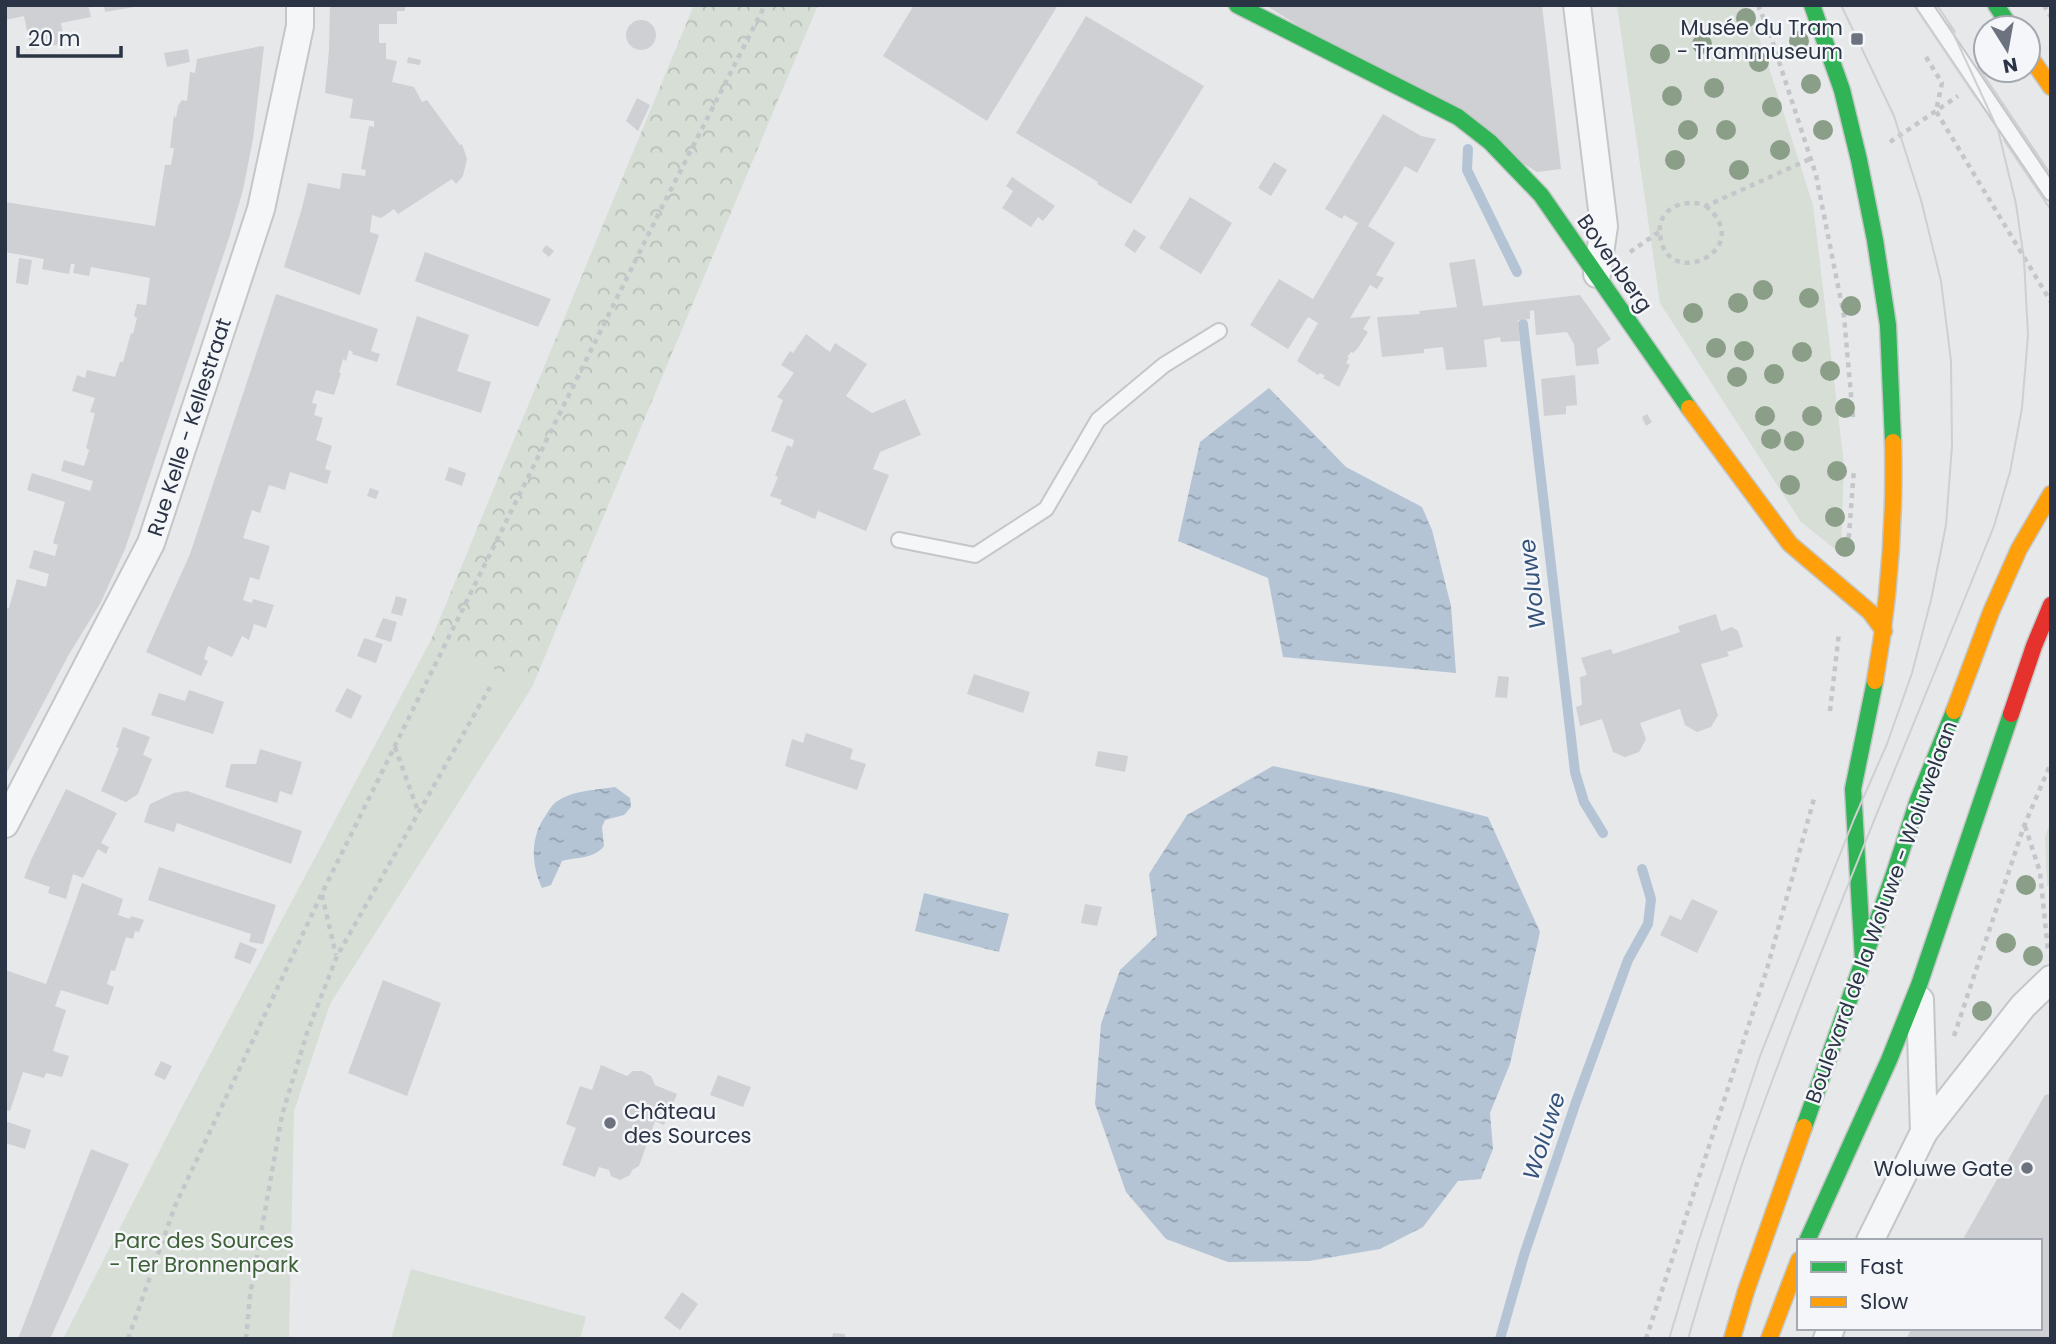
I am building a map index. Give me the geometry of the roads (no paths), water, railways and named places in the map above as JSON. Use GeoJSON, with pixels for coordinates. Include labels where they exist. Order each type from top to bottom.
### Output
{"type":"FeatureCollection","features":[{"type":"Feature","properties":{"kind":"main road","name":"Bovenberg"},"geometry":{"type":"LineString","coordinates":[[1237,5],[1458,117],[1490,142],[1541,195],[1698,420],[1790,544],[1870,611],[1884,631]]}},
{"type":"Feature","properties":{"kind":"main road"},"geometry":{"type":"LineString","coordinates":[[1812,5],[1842,90],[1859,160],[1888,325],[1894,477],[1892,554],[1884,631],[1853,789],[1863,960]]}},
{"type":"Feature","properties":{"kind":"main road","name":"Boulevard de la Woluwe - Woluwelaan"},"geometry":{"type":"LineString","coordinates":[[1732,1339],[1746,1291],[1918,800],[1945,737],[1990,611],[2019,549],[2051,494]]}},
{"type":"Feature","properties":{"kind":"main road"},"geometry":{"type":"LineString","coordinates":[[1808,1239],[1889,1060],[1919,985],[2034,646],[2051,606]]}},
{"type":"Feature","properties":{"kind":"main road"},"geometry":{"type":"LineString","coordinates":[[1769,1339],[1797,1265]]}},
{"type":"Feature","properties":{"kind":"street","name":"Rue Kelle - Kellestraat"},"geometry":{"type":"LineString","coordinates":[[5,824],[151,543],[261,209],[300,26],[300,5]]}},
{"type":"Feature","properties":{"kind":"street"},"geometry":{"type":"LineString","coordinates":[[1577,5],[1604,226],[1597,274]]}},
{"type":"Feature","properties":{"kind":"street"},"geometry":{"type":"LineString","coordinates":[[1871,1239],[1924,1132],[2023,1006],[2050,967]]}},
{"type":"Feature","properties":{"kind":"street"},"geometry":{"type":"LineString","coordinates":[[1919,985],[1924,1132]]}},
{"type":"Feature","properties":{"kind":"lane"},"geometry":{"type":"LineString","coordinates":[[1924,5],[2051,193]]}},
{"type":"Feature","properties":{"kind":"lane"},"geometry":{"type":"LineString","coordinates":[[899,540],[975,555],[1046,509],[1098,420],[1164,365],[1219,331]]}},
{"type":"Feature","properties":{"kind":"water"},"geometry":{"type":"Polygon","coordinates":[[[1269,388],[1346,467],[1422,507],[1432,530],[1451,606],[1456,673],[1283,657],[1268,578],[1178,541],[1200,442],[1269,388]]]}},
{"type":"Feature","properties":{"kind":"water"},"geometry":{"type":"Polygon","coordinates":[[[1273,766],[1488,817],[1540,932],[1510,1064],[1490,1113],[1493,1149],[1481,1179],[1458,1181],[1423,1227],[1380,1249],[1309,1261],[1228,1262],[1166,1239],[1126,1192],[1095,1104],[1101,1024],[1120,970],[1157,935],[1149,874],[1187,815],[1273,766]]]}},
{"type":"Feature","properties":{"kind":"water"},"geometry":{"type":"Polygon","coordinates":[[[615,787],[630,798],[631,807],[624,815],[605,820],[602,827],[604,846],[590,855],[562,861],[551,885],[542,888],[534,860],[535,841],[541,823],[551,808],[556,802],[570,795],[615,787]]]}},
{"type":"Feature","properties":{"kind":"water"},"geometry":{"type":"Polygon","coordinates":[[[924,893],[1009,914],[999,952],[915,931],[924,893]]]}},
{"type":"Feature","properties":{"kind":"waterway","name":"Woluwe"},"geometry":{"type":"LineString","coordinates":[[1468,149],[1467,170],[1517,272]]}},
{"type":"Feature","properties":{"kind":"waterway","name":"Woluwe"},"geometry":{"type":"LineString","coordinates":[[1523,324],[1575,772],[1584,802],[1603,833]]}},
{"type":"Feature","properties":{"kind":"waterway","name":"Woluwe"},"geometry":{"type":"LineString","coordinates":[[1500,1339],[1524,1255],[1576,1102],[1628,960],[1648,924],[1651,899],[1642,869]]}},
{"type":"Feature","properties":{"kind":"tram line"},"geometry":{"type":"LineString","coordinates":[[1669,1339],[1760,1056],[1854,819],[1887,744],[1912,673],[1931,600],[1946,525],[1952,446],[1951,361],[1941,281],[1921,200],[1894,116],[1841,5]]}},
{"type":"Feature","properties":{"kind":"tram line"},"geometry":{"type":"LineString","coordinates":[[1914,5],[1977,99]]}},
{"type":"Feature","properties":{"kind":"tram line"},"geometry":{"type":"LineString","coordinates":[[1937,5],[1955,32]]}},
{"type":"Feature","properties":{"kind":"tram line"},"geometry":{"type":"LineString","coordinates":[[1688,1339],[1748,1147],[1837,913],[1994,526],[2010,472],[2022,408],[2028,335],[2024,259],[2016,204],[1998,130],[1949,24]]}},
{"type":"Feature","properties":{"kind":"tram line"},"geometry":{"type":"LineString","coordinates":[[1989,84],[2051,175]]}},
{"type":"Feature","properties":{"kind":"tram line"},"geometry":{"type":"LineString","coordinates":[[2004,140],[2051,210]]}},
{"type":"Feature","properties":{"kind":"place","name":"Musée du Tram - Trammuseum"},"geometry":{"type":"Point","coordinates":[1857,39]}},
{"type":"Feature","properties":{"kind":"place","name":"Château des Sources"},"geometry":{"type":"Point","coordinates":[610,1123]}},
{"type":"Feature","properties":{"kind":"place","name":"Woluwe Gate"},"geometry":{"type":"Point","coordinates":[2027,1168]}},
{"type":"Feature","properties":{"kind":"park label","name":"Parc des Sources - Ter Bronnenpark"},"geometry":{"type":"Point","coordinates":[204,1252]}}]}
